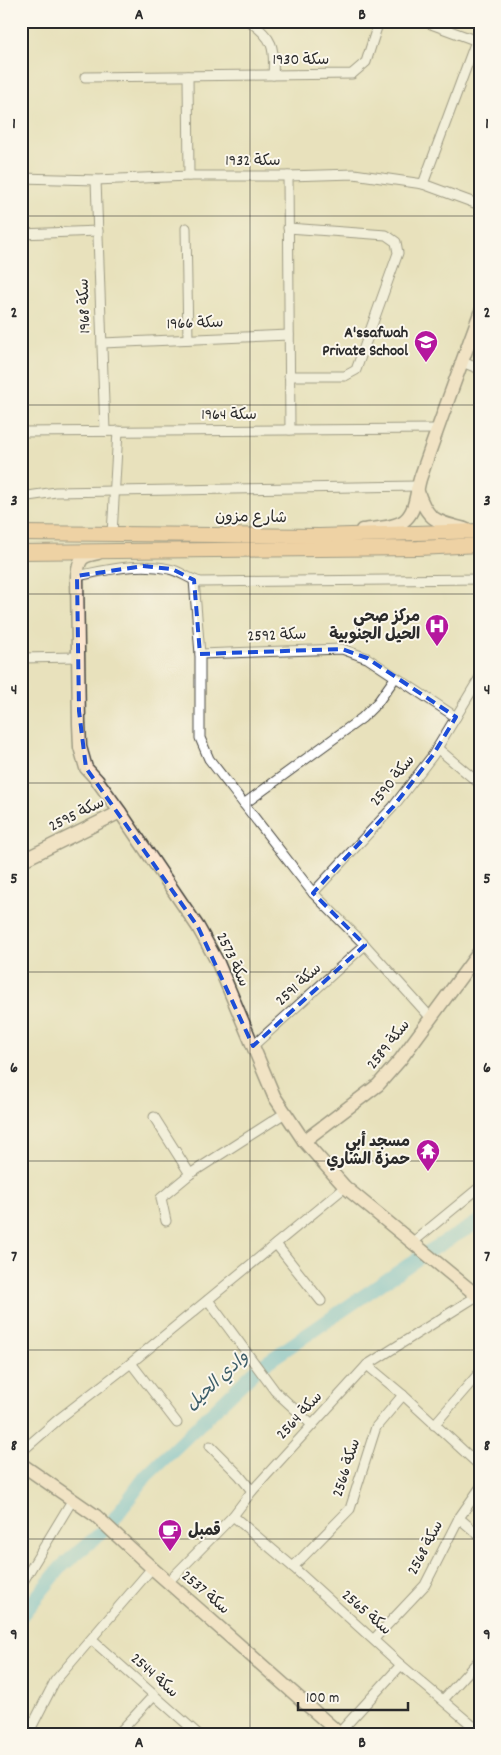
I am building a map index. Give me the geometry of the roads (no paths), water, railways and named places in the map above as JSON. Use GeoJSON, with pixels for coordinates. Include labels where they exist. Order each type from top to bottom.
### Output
{"type":"FeatureCollection","features":[{"type":"Feature","properties":{"kind":"main road","name":"شارع مزون"},"geometry":{"type":"LineString","coordinates":[[21,533],[318,536],[477,532]]}},
{"type":"Feature","properties":{"kind":"main road","name":"شارع مزون"},"geometry":{"type":"LineString","coordinates":[[21,552],[418,548],[480,545]]}},
{"type":"Feature","properties":{"kind":"street"},"geometry":{"type":"LineString","coordinates":[[249,21],[270,40],[274,52],[272,75]]}},
{"type":"Feature","properties":{"kind":"street","name":"سكة 1930"},"geometry":{"type":"LineString","coordinates":[[85,77],[352,74],[366,62],[379,21]]}},
{"type":"Feature","properties":{"kind":"street"},"geometry":{"type":"LineString","coordinates":[[423,184],[478,41],[424,21]]}},
{"type":"Feature","properties":{"kind":"street"},"geometry":{"type":"LineString","coordinates":[[188,76],[189,176]]}},
{"type":"Feature","properties":{"kind":"street","name":"سكة 1932"},"geometry":{"type":"LineString","coordinates":[[21,178],[96,180],[189,176],[354,174],[423,184],[480,205]]}},
{"type":"Feature","properties":{"kind":"street"},"geometry":{"type":"LineString","coordinates":[[288,176],[290,430]]}},
{"type":"Feature","properties":{"kind":"street","name":"سكة 1968"},"geometry":{"type":"LineString","coordinates":[[96,180],[105,431]]}},
{"type":"Feature","properties":{"kind":"street"},"geometry":{"type":"LineString","coordinates":[[186,228],[188,339]]}},
{"type":"Feature","properties":{"kind":"street"},"geometry":{"type":"LineString","coordinates":[[288,228],[386,235],[396,242],[398,253],[356,370],[345,376],[290,376]]}},
{"type":"Feature","properties":{"kind":"street"},"geometry":{"type":"LineString","coordinates":[[21,234],[98,232]]}},
{"type":"Feature","properties":{"kind":"street"},"geometry":{"type":"LineString","coordinates":[[318,536],[399,524],[406,520],[410,514],[437,429],[480,313]]}},
{"type":"Feature","properties":{"kind":"street","name":"سكة 1966"},"geometry":{"type":"LineString","coordinates":[[102,343],[289,336]]}},
{"type":"Feature","properties":{"kind":"street"},"geometry":{"type":"LineString","coordinates":[[462,362],[480,369]]}},
{"type":"Feature","properties":{"kind":"street","name":"سكة 1964"},"geometry":{"type":"LineString","coordinates":[[21,432],[437,429]]}},
{"type":"Feature","properties":{"kind":"street"},"geometry":{"type":"LineString","coordinates":[[112,534],[118,431]]}},
{"type":"Feature","properties":{"kind":"street"},"geometry":{"type":"LineString","coordinates":[[21,497],[56,492],[417,488]]}},
{"type":"Feature","properties":{"kind":"street"},"geometry":{"type":"LineString","coordinates":[[417,488],[422,505],[429,515],[438,521],[477,532]]}},
{"type":"Feature","properties":{"kind":"street"},"geometry":{"type":"LineString","coordinates":[[77,576],[78,562],[86,555],[111,551]]}},
{"type":"Feature","properties":{"kind":"street"},"geometry":{"type":"LineString","coordinates":[[50,552],[66,555],[70,559],[77,576]]}},
{"type":"Feature","properties":{"kind":"street"},"geometry":{"type":"LineString","coordinates":[[77,576],[116,568],[150,567],[172,570],[201,582],[480,579]]}},
{"type":"Feature","properties":{"kind":"street","name":"سكة 2573"},"geometry":{"type":"LineString","coordinates":[[77,576],[80,747],[86,768],[120,812],[198,927],[218,963],[274,1096],[304,1141],[345,1187],[478,1297]]}},
{"type":"Feature","properties":{"kind":"street"},"geometry":{"type":"LineString","coordinates":[[194,580],[200,654],[200,738],[209,759],[313,893],[365,945],[431,1018]]}},
{"type":"Feature","properties":{"kind":"street","name":"سكة 2592"},"geometry":{"type":"LineString","coordinates":[[200,654],[342,650],[367,658],[456,717]]}},
{"type":"Feature","properties":{"kind":"street"},"geometry":{"type":"LineString","coordinates":[[21,658],[78,657]]}},
{"type":"Feature","properties":{"kind":"street","name":"سكة 2590"},"geometry":{"type":"LineString","coordinates":[[313,893],[393,807],[438,748],[480,677]]}},
{"type":"Feature","properties":{"kind":"street"},"geometry":{"type":"LineString","coordinates":[[244,804],[362,718],[378,702],[395,678]]}},
{"type":"Feature","properties":{"kind":"street"},"geometry":{"type":"LineString","coordinates":[[438,748],[480,784]]}},
{"type":"Feature","properties":{"kind":"street","name":"سكة 2595"},"geometry":{"type":"LineString","coordinates":[[21,861],[120,812]]}},
{"type":"Feature","properties":{"kind":"street","name":"سكة 2591"},"geometry":{"type":"LineString","coordinates":[[253,1046],[365,945]]}},
{"type":"Feature","properties":{"kind":"street","name":"سكة 2589"},"geometry":{"type":"LineString","coordinates":[[304,1141],[378,1085],[400,1060],[480,951]]}},
{"type":"Feature","properties":{"kind":"street"},"geometry":{"type":"LineString","coordinates":[[166,1221],[161,1198],[190,1174],[285,1114]]}},
{"type":"Feature","properties":{"kind":"street"},"geometry":{"type":"LineString","coordinates":[[154,1117],[190,1174]]}},
{"type":"Feature","properties":{"kind":"street"},"geometry":{"type":"LineString","coordinates":[[21,1452],[60,1418],[131,1364],[345,1187]]}},
{"type":"Feature","properties":{"kind":"street"},"geometry":{"type":"LineString","coordinates":[[412,1242],[480,1187]]}},
{"type":"Feature","properties":{"kind":"street"},"geometry":{"type":"LineString","coordinates":[[276,1244],[321,1301]]}},
{"type":"Feature","properties":{"kind":"street","name":"سكة 2564"},"geometry":{"type":"LineString","coordinates":[[168,1582],[233,1516],[252,1490],[367,1365],[478,1297]]}},
{"type":"Feature","properties":{"kind":"street"},"geometry":{"type":"LineString","coordinates":[[208,1300],[275,1391],[312,1425]]}},
{"type":"Feature","properties":{"kind":"street"},"geometry":{"type":"LineString","coordinates":[[131,1364],[177,1423]]}},
{"type":"Feature","properties":{"kind":"street"},"geometry":{"type":"LineString","coordinates":[[367,1365],[403,1395],[480,1466]]}},
{"type":"Feature","properties":{"kind":"street"},"geometry":{"type":"LineString","coordinates":[[434,1425],[480,1372]]}},
{"type":"Feature","properties":{"kind":"street","name":"سكة 2566"},"geometry":{"type":"LineString","coordinates":[[293,1567],[350,1509],[376,1427],[403,1395]]}},
{"type":"Feature","properties":{"kind":"street"},"geometry":{"type":"LineString","coordinates":[[210,1446],[252,1490]]}},
{"type":"Feature","properties":{"kind":"street","name":"سكة 2537"},"geometry":{"type":"LineString","coordinates":[[21,1464],[96,1516],[339,1734]]}},
{"type":"Feature","properties":{"kind":"street","name":"سكة 2568"},"geometry":{"type":"LineString","coordinates":[[374,1639],[425,1585],[459,1518],[480,1488]]}},
{"type":"Feature","properties":{"kind":"street"},"geometry":{"type":"LineString","coordinates":[[21,1585],[24,1573],[73,1499]]}},
{"type":"Feature","properties":{"kind":"street","name":"سكة 2565"},"geometry":{"type":"LineString","coordinates":[[233,1516],[293,1567],[401,1665],[480,1732]]}},
{"type":"Feature","properties":{"kind":"street"},"geometry":{"type":"LineString","coordinates":[[459,1518],[480,1536]]}},
{"type":"Feature","properties":{"kind":"street"},"geometry":{"type":"LineString","coordinates":[[28,1734],[55,1681],[152,1568]]}},
{"type":"Feature","properties":{"kind":"street","name":"سكة 2544"},"geometry":{"type":"LineString","coordinates":[[92,1640],[192,1732]]}},
{"type":"Feature","properties":{"kind":"street"},"geometry":{"type":"LineString","coordinates":[[443,1700],[480,1659]]}},
{"type":"Feature","properties":{"kind":"street"},"geometry":{"type":"LineString","coordinates":[[339,1734],[401,1665]]}},
{"type":"Feature","properties":{"kind":"street"},"geometry":{"type":"LineString","coordinates":[[118,1734],[154,1696]]}},
{"type":"Feature","properties":{"kind":"waterway","name":"وادي الحيل"},"geometry":{"type":"LineString","coordinates":[[21,1616],[62,1566],[108,1527],[146,1476],[257,1369],[426,1253],[480,1221]]}},
{"type":"Feature","properties":{"kind":"place","name":"A'ssafwah Private School"},"geometry":{"type":"Point","coordinates":[426,363]}},
{"type":"Feature","properties":{"kind":"place","name":"مركز صحي الحيل الجنوبية"},"geometry":{"type":"Point","coordinates":[437,647]}},
{"type":"Feature","properties":{"kind":"place","name":"مسجد أبي حمزة الشاري"},"geometry":{"type":"Point","coordinates":[428,1172]}},
{"type":"Feature","properties":{"kind":"place","name":"قمبل"},"geometry":{"type":"Point","coordinates":[170,1552]}}]}
